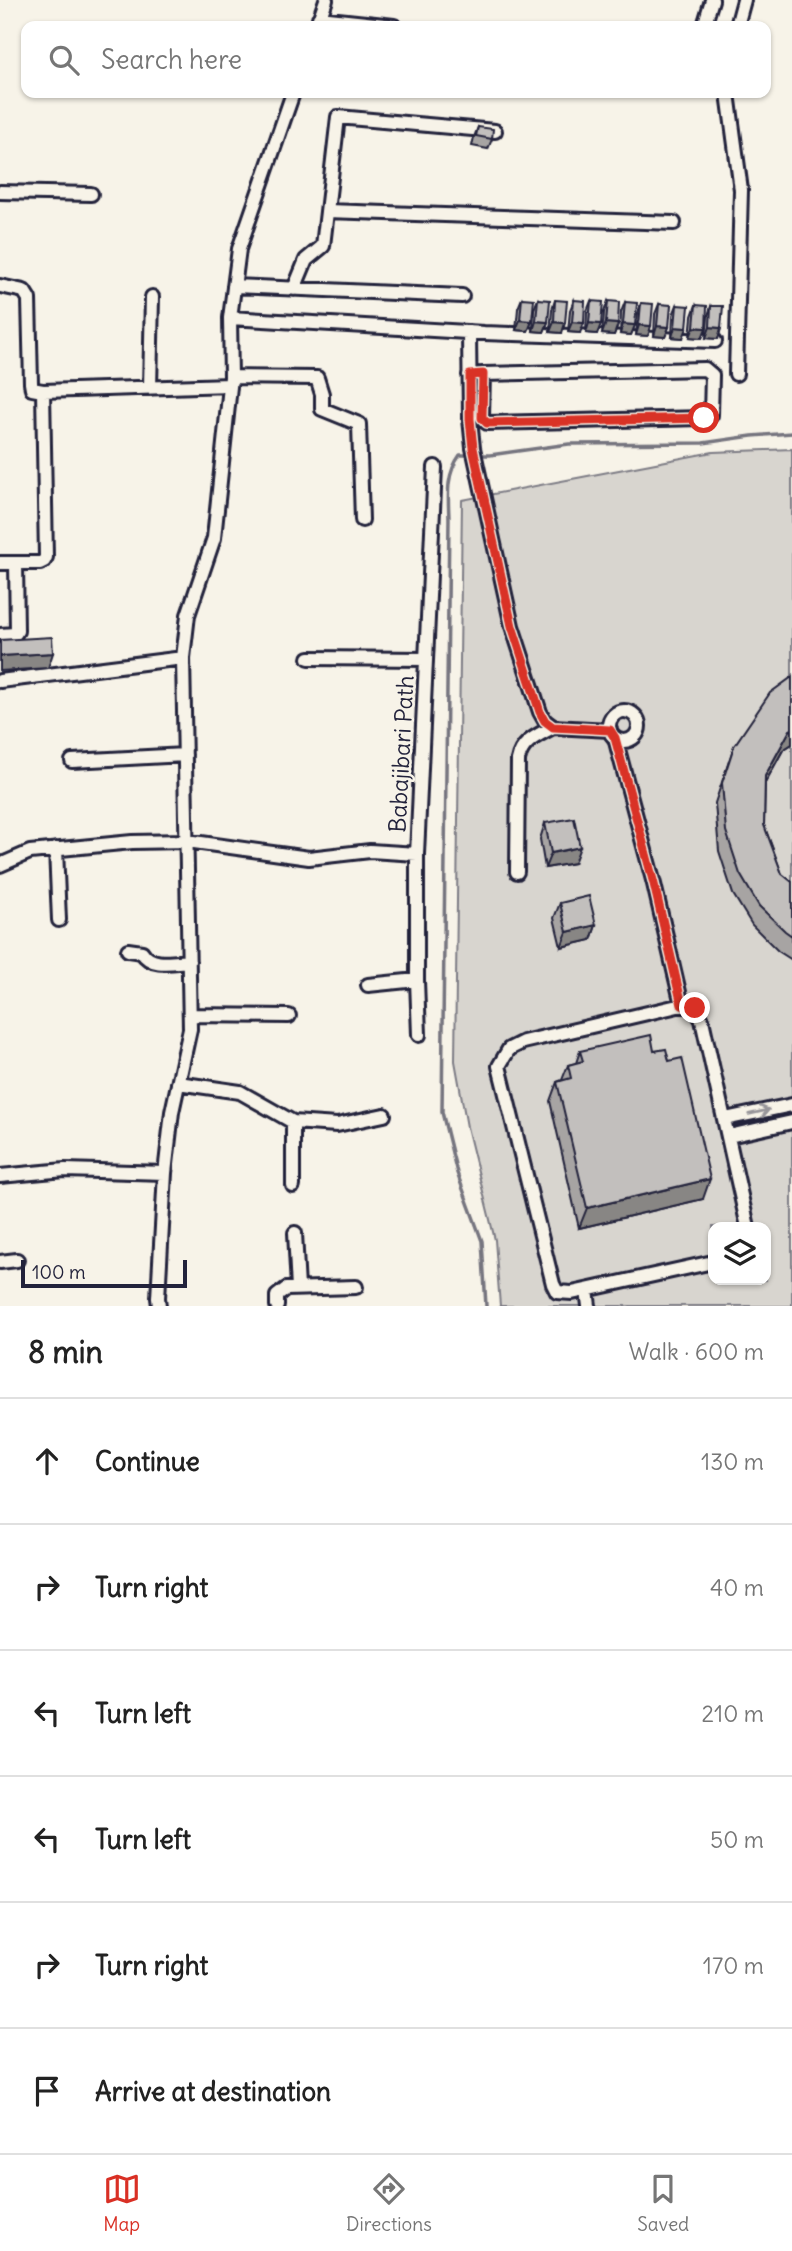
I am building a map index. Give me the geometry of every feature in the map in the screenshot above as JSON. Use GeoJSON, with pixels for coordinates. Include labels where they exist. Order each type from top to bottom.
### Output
{"type":"FeatureCollection","features":[{"type":"Feature","properties":{"kind":"street"},"geometry":{"type":"LineString","coordinates":[[318,21],[326,0]]}},
{"type":"Feature","properties":{"kind":"street"},"geometry":{"type":"LineString","coordinates":[[706,21],[712,0]]}},
{"type":"Feature","properties":{"kind":"street"},"geometry":{"type":"LineString","coordinates":[[738,21],[744,0]]}},
{"type":"Feature","properties":{"kind":"street"},"geometry":{"type":"LineString","coordinates":[[159,1306],[165,1173],[172,1112],[190,1028],[183,658],[188,615],[214,538],[231,381],[230,318],[239,249],[291,98]]}},
{"type":"Feature","properties":{"kind":"street"},"geometry":{"type":"LineString","coordinates":[[729,98],[741,190],[736,374]]}},
{"type":"Feature","properties":{"kind":"street"},"geometry":{"type":"LineString","coordinates":[[294,289],[306,260],[323,246],[338,117],[495,131]]}},
{"type":"Feature","properties":{"kind":"street"},"geometry":{"type":"LineString","coordinates":[[0,192],[91,194]]}},
{"type":"Feature","properties":{"kind":"street"},"geometry":{"type":"LineString","coordinates":[[327,211],[674,223]]}},
{"type":"Feature","properties":{"kind":"street"},"geometry":{"type":"LineString","coordinates":[[0,286],[24,291],[29,299],[31,383],[36,391],[150,388],[231,381],[317,378],[322,394],[322,410],[359,424],[362,520]]}},
{"type":"Feature","properties":{"kind":"street"},"geometry":{"type":"LineString","coordinates":[[234,286],[462,296]]}},
{"type":"Feature","properties":{"kind":"street"},"geometry":{"type":"LineString","coordinates":[[150,388],[152,297]]}},
{"type":"Feature","properties":{"kind":"street"},"geometry":{"type":"LineString","coordinates":[[230,318],[469,332],[715,341]]}},
{"type":"Feature","properties":{"kind":"street"},"geometry":{"type":"LineString","coordinates":[[469,332],[482,418],[487,423],[704,418],[711,415],[712,376],[705,369],[476,374]]}},
{"type":"Feature","properties":{"kind":"street"},"geometry":{"type":"LineString","coordinates":[[476,374],[470,419],[473,448],[512,626],[540,712],[545,721],[553,727],[612,734],[654,884],[682,1005]]}},
{"type":"Feature","properties":{"kind":"street"},"geometry":{"type":"LineString","coordinates":[[0,563],[40,563],[46,556],[43,391]]}},
{"type":"Feature","properties":{"kind":"street","name":"Babajibari Path"},"geometry":{"type":"LineString","coordinates":[[0,865],[30,852],[132,842],[187,841],[309,858],[370,850],[417,854],[435,467]]}},
{"type":"Feature","properties":{"kind":"street"},"geometry":{"type":"LineString","coordinates":[[0,635],[15,634],[17,631],[16,563]]}},
{"type":"Feature","properties":{"kind":"street"},"geometry":{"type":"LineString","coordinates":[[0,681],[183,658]]}},
{"type":"Feature","properties":{"kind":"street"},"geometry":{"type":"LineString","coordinates":[[309,658],[426,659]]}},
{"type":"Feature","properties":{"kind":"street"},"geometry":{"type":"LineString","coordinates":[[517,872],[520,750],[526,743],[553,727]]}},
{"type":"Feature","properties":{"kind":"street"},"geometry":{"type":"LineString","coordinates":[[72,761],[185,755]]}},
{"type":"Feature","properties":{"kind":"street"},"geometry":{"type":"LineString","coordinates":[[56,849],[59,920]]}},
{"type":"Feature","properties":{"kind":"street"},"geometry":{"type":"LineString","coordinates":[[417,854],[416,980],[419,1035]]}},
{"type":"Feature","properties":{"kind":"street"},"geometry":{"type":"LineString","coordinates":[[128,950],[142,952],[154,962],[189,961]]}},
{"type":"Feature","properties":{"kind":"street"},"geometry":{"type":"LineString","coordinates":[[368,985],[416,980]]}},
{"type":"Feature","properties":{"kind":"street"},"geometry":{"type":"LineString","coordinates":[[708,1263],[572,1293],[557,1292],[499,1066],[509,1049],[523,1042],[682,1005],[695,1008],[702,1020],[747,1222]]}},
{"type":"Feature","properties":{"kind":"street"},"geometry":{"type":"LineString","coordinates":[[190,1016],[289,1016]]}},
{"type":"Feature","properties":{"kind":"street"},"geometry":{"type":"LineString","coordinates":[[178,1083],[240,1092],[293,1122],[337,1125],[384,1115]]}},
{"type":"Feature","properties":{"kind":"street"},"geometry":{"type":"LineString","coordinates":[[726,1119],[792,1105]]}},
{"type":"Feature","properties":{"kind":"street"},"geometry":{"type":"LineString","coordinates":[[293,1122],[293,1186]]}},
{"type":"Feature","properties":{"kind":"street"},"geometry":{"type":"LineString","coordinates":[[729,1136],[792,1122]]}},
{"type":"Feature","properties":{"kind":"street"},"geometry":{"type":"LineString","coordinates":[[0,1176],[65,1170],[165,1173]]}},
{"type":"Feature","properties":{"kind":"street"},"geometry":{"type":"LineString","coordinates":[[295,1233],[298,1288]]}},
{"type":"Feature","properties":{"kind":"street"},"geometry":{"type":"LineString","coordinates":[[0,1262],[17,1260]]}},
{"type":"Feature","properties":{"kind":"street"},"geometry":{"type":"LineString","coordinates":[[277,1306],[277,1296],[286,1289],[356,1287]]}},
{"type":"Feature","properties":{"kind":"street"},"geometry":{"type":"LineString","coordinates":[[587,1290],[589,1306]]}},
{"type":"Feature","properties":{"kind":"shaded area"},"geometry":{"type":"Polygon","coordinates":[[[792,449],[792,1306],[500,1306],[495,1240],[467,1127],[455,1061],[462,500],[713,452],[792,449]]]}},
{"type":"Feature","properties":{"kind":"building"},"geometry":{"type":"Polygon","coordinates":[[[478,127],[493,129],[492,139],[476,136],[478,127]]]}},
{"type":"Feature","properties":{"kind":"building"},"geometry":{"type":"Polygon","coordinates":[[[522,298],[534,299],[532,321],[520,320],[522,298]]]}},
{"type":"Feature","properties":{"kind":"building"},"geometry":{"type":"Polygon","coordinates":[[[538,299],[550,300],[548,322],[536,321],[538,299]]]}},
{"type":"Feature","properties":{"kind":"building"},"geometry":{"type":"Polygon","coordinates":[[[555,300],[567,301],[565,323],[554,322],[555,300]]]}},
{"type":"Feature","properties":{"kind":"building"},"geometry":{"type":"Polygon","coordinates":[[[574,300],[585,301],[584,323],[572,322],[574,300]]]}},
{"type":"Feature","properties":{"kind":"building"},"geometry":{"type":"Polygon","coordinates":[[[591,301],[603,302],[601,324],[589,323],[591,301]]]}},
{"type":"Feature","properties":{"kind":"building"},"geometry":{"type":"Polygon","coordinates":[[[608,301],[619,302],[618,324],[606,323],[608,301]]]}},
{"type":"Feature","properties":{"kind":"building"},"geometry":{"type":"Polygon","coordinates":[[[625,302],[637,303],[635,325],[623,324],[625,302]]]}},
{"type":"Feature","properties":{"kind":"building"},"geometry":{"type":"Polygon","coordinates":[[[641,303],[653,304],[651,326],[639,325],[641,303]]]}},
{"type":"Feature","properties":{"kind":"building"},"geometry":{"type":"Polygon","coordinates":[[[659,304],[671,305],[669,327],[657,326],[659,304]]]}},
{"type":"Feature","properties":{"kind":"building"},"geometry":{"type":"Polygon","coordinates":[[[677,305],[689,306],[687,328],[675,327],[677,305]]]}},
{"type":"Feature","properties":{"kind":"building"},"geometry":{"type":"Polygon","coordinates":[[[696,305],[707,306],[706,328],[694,327],[696,305]]]}},
{"type":"Feature","properties":{"kind":"building"},"geometry":{"type":"Polygon","coordinates":[[[711,306],[723,306],[721,328],[710,327],[711,306]]]}},
{"type":"Feature","properties":{"kind":"building"},"geometry":{"type":"Polygon","coordinates":[[[52,637],[53,653],[0,656],[0,640],[52,637]]]}},
{"type":"Feature","properties":{"kind":"building"},"geometry":{"type":"Polygon","coordinates":[[[792,677],[792,729],[765,776],[764,825],[782,874],[792,882],[792,936],[759,906],[740,874],[726,831],[722,783],[734,746],[770,693],[792,677]]]}},
{"type":"Feature","properties":{"kind":"building"},"geometry":{"type":"Polygon","coordinates":[[[574,818],[580,847],[551,853],[545,823],[574,818]]]}},
{"type":"Feature","properties":{"kind":"building"},"geometry":{"type":"Polygon","coordinates":[[[589,896],[596,925],[567,932],[560,903],[589,896]]]}},
{"type":"Feature","properties":{"kind":"building"},"geometry":{"type":"Polygon","coordinates":[[[651,1035],[654,1051],[666,1049],[669,1061],[682,1058],[710,1179],[587,1208],[557,1082],[571,1078],[568,1065],[583,1061],[580,1051],[651,1035]]]}},
{"type":"Feature","properties":{"kind":"waterway"},"geometry":{"type":"LineString","coordinates":[[486,1306],[482,1241],[457,1173],[442,1112],[448,493],[452,470],[460,455],[490,455],[569,444],[703,443],[792,433]]}},
{"type":"Feature","properties":{"kind":"route"},"geometry":{"type":"LineString","coordinates":[[695,1008],[682,1005],[654,884],[615,738],[610,730],[553,727],[545,721],[540,712],[512,626],[473,448],[470,375],[483,374],[482,418],[483,422],[487,423],[704,418]]}}]}
